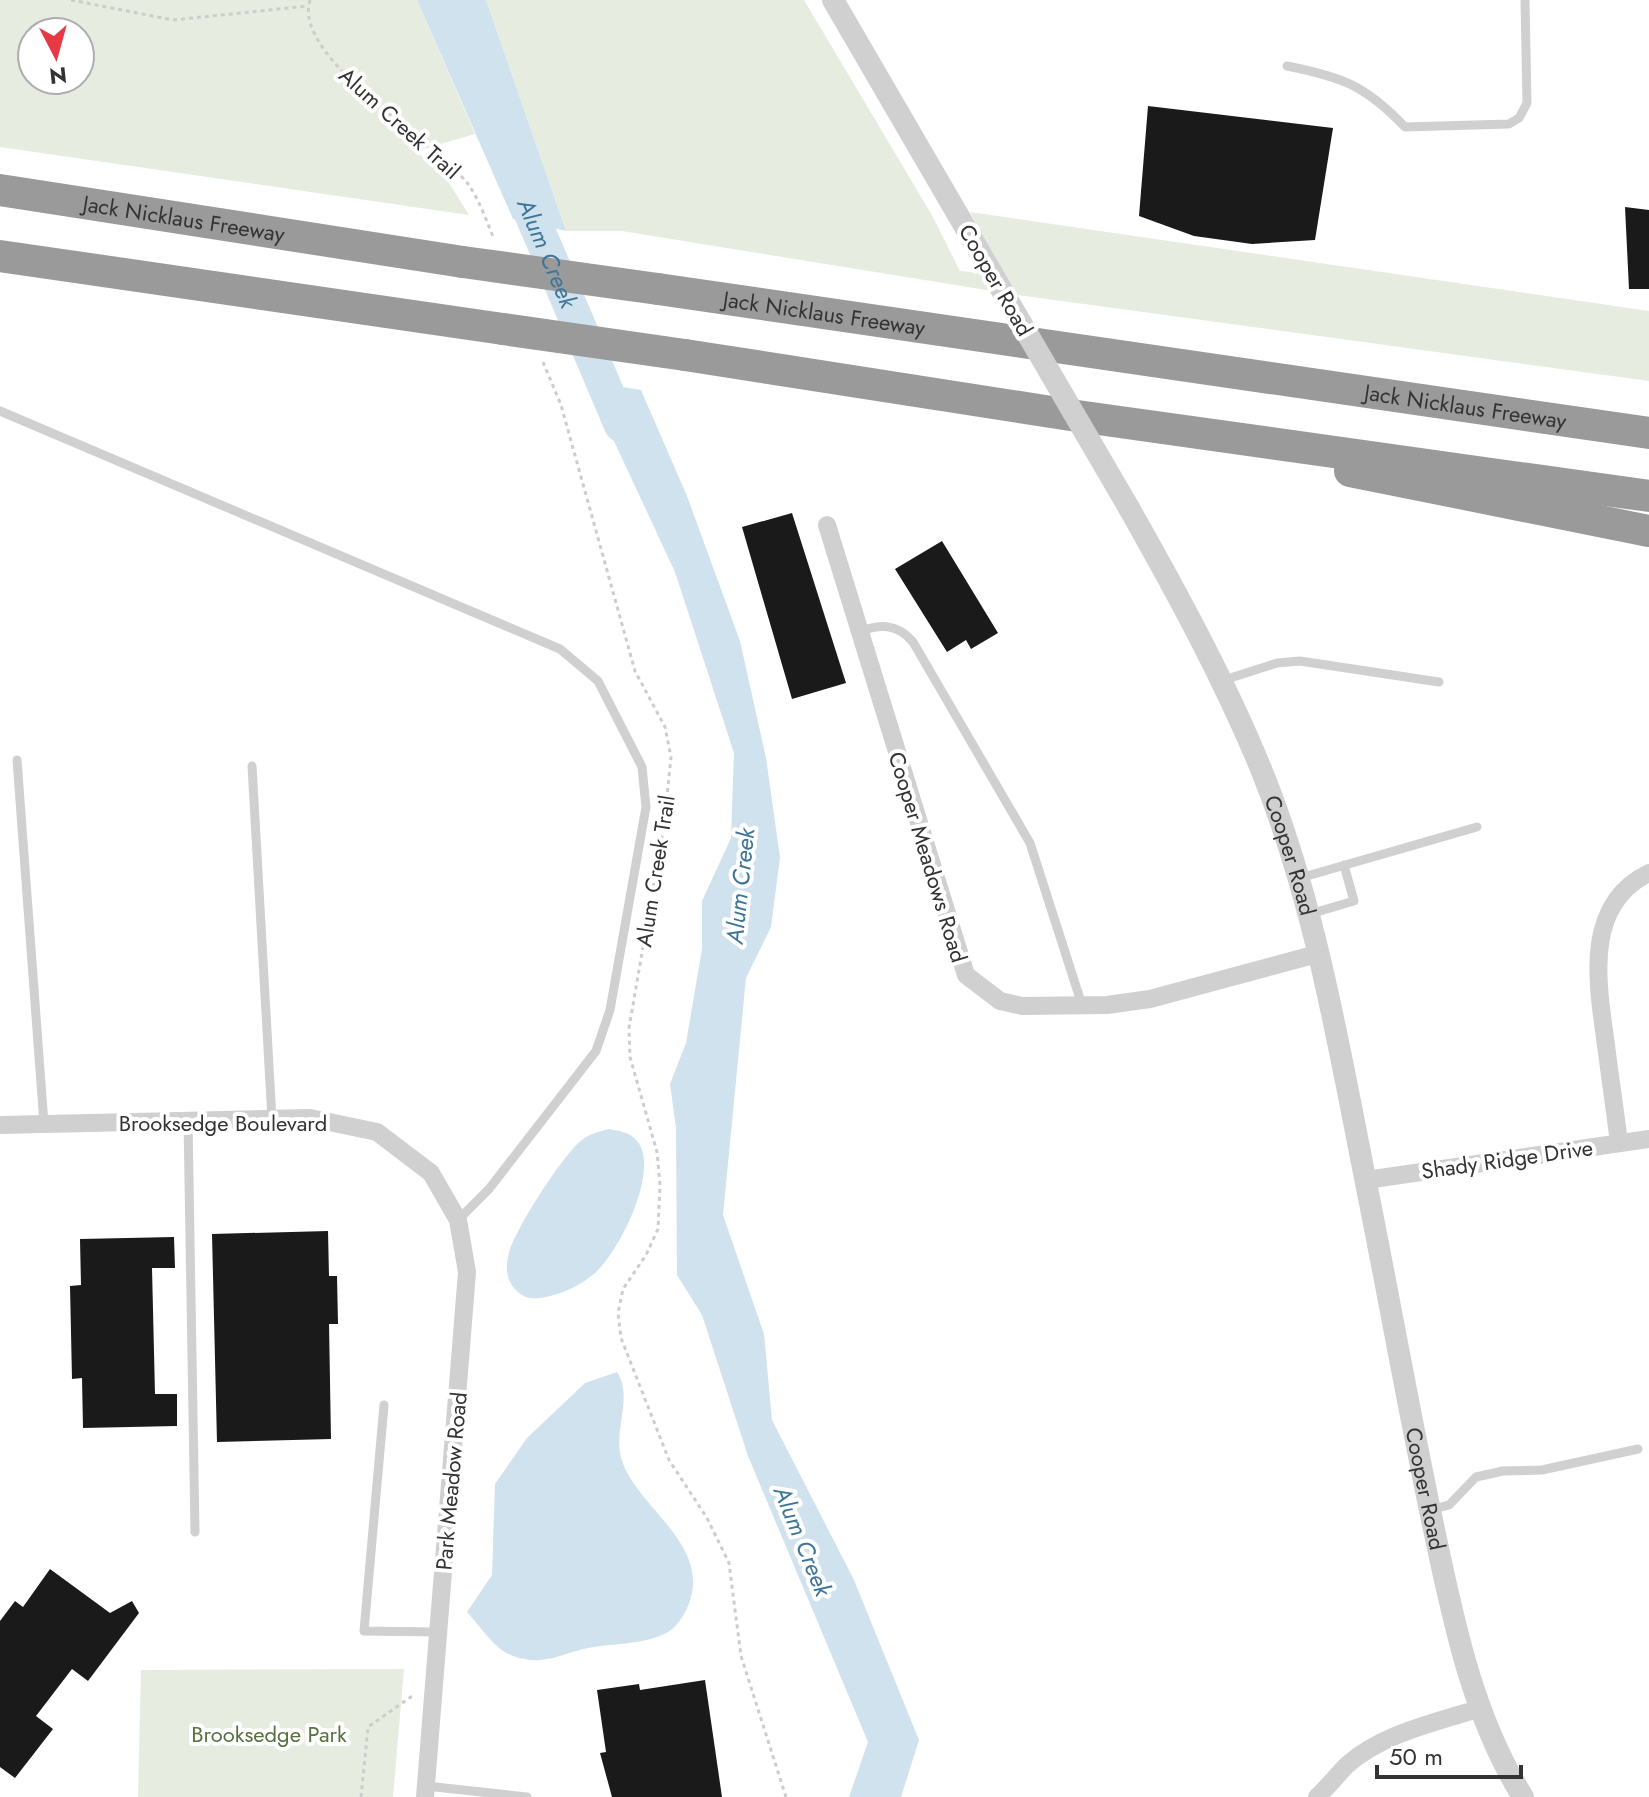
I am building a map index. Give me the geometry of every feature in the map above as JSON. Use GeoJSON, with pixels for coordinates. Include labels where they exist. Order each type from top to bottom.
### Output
{"type":"FeatureCollection","features":[{"type":"Feature","properties":{"kind":"highway","name":"Jack Nicklaus Freeway"},"geometry":{"type":"LineString","coordinates":[[0,190],[463,262],[1553,420],[1649,430]]}},
{"type":"Feature","properties":{"kind":"highway"},"geometry":{"type":"LineString","coordinates":[[0,256],[1649,496]]}},
{"type":"Feature","properties":{"kind":"highway"},"geometry":{"type":"LineString","coordinates":[[1176,429],[1383,479],[1649,531]]}},
{"type":"Feature","properties":{"kind":"street","name":"Cooper Road"},"geometry":{"type":"LineString","coordinates":[[833,0],[1185,606],[1262,771],[1297,879],[1317,954],[1366,1180],[1393,1336],[1448,1600],[1481,1708],[1523,1797]]}},
{"type":"Feature","properties":{"kind":"street","name":"Cooper Meadows Road"},"geometry":{"type":"LineString","coordinates":[[827,525],[857,632],[966,975],[1000,1001],[1022,1006],[1082,1005],[1150,999],[1317,954]]}},
{"type":"Feature","properties":{"kind":"street"},"geometry":{"type":"LineString","coordinates":[[1619,1143],[1596,968],[1600,937],[1613,906],[1649,873]]}},
{"type":"Feature","properties":{"kind":"street","name":"Brooksedge Boulevard"},"geometry":{"type":"LineString","coordinates":[[0,1125],[310,1118],[377,1132],[431,1173]]}},
{"type":"Feature","properties":{"kind":"street","name":"Shady Ridge Drive"},"geometry":{"type":"LineString","coordinates":[[1366,1180],[1649,1139]]}},
{"type":"Feature","properties":{"kind":"street","name":"Park Meadow Road"},"geometry":{"type":"LineString","coordinates":[[425,1792],[467,1272],[458,1220],[431,1173]]}},
{"type":"Feature","properties":{"kind":"street"},"geometry":{"type":"LineString","coordinates":[[1317,1797],[1347,1765],[1374,1747],[1407,1732],[1481,1708]]}},
{"type":"Feature","properties":{"kind":"lane"},"geometry":{"type":"LineString","coordinates":[[1287,66],[1342,77],[1388,109],[1405,127],[1509,124],[1519,118],[1527,103],[1525,0]]}},
{"type":"Feature","properties":{"kind":"lane"},"geometry":{"type":"LineString","coordinates":[[0,411],[549,644],[598,681],[642,767],[646,807],[610,1010],[596,1051],[489,1189],[458,1220]]}},
{"type":"Feature","properties":{"kind":"lane"},"geometry":{"type":"LineString","coordinates":[[857,632],[889,626],[905,632],[913,642],[1030,843],[1082,1005]]}},
{"type":"Feature","properties":{"kind":"lane"},"geometry":{"type":"LineString","coordinates":[[1221,681],[1277,663],[1300,661],[1439,682]]}},
{"type":"Feature","properties":{"kind":"lane"},"geometry":{"type":"LineString","coordinates":[[17,760],[44,1124]]}},
{"type":"Feature","properties":{"kind":"lane"},"geometry":{"type":"LineString","coordinates":[[252,766],[272,1119]]}},
{"type":"Feature","properties":{"kind":"lane"},"geometry":{"type":"LineString","coordinates":[[1297,879],[1477,827]]}},
{"type":"Feature","properties":{"kind":"lane"},"geometry":{"type":"LineString","coordinates":[[1307,914],[1354,901],[1344,865]]}},
{"type":"Feature","properties":{"kind":"lane"},"geometry":{"type":"LineString","coordinates":[[188,1121],[195,1532]]}},
{"type":"Feature","properties":{"kind":"lane"},"geometry":{"type":"LineString","coordinates":[[384,1405],[364,1631],[438,1632]]}},
{"type":"Feature","properties":{"kind":"lane"},"geometry":{"type":"LineString","coordinates":[[1430,1510],[1449,1505],[1476,1477],[1503,1471],[1542,1470],[1638,1449]]}},
{"type":"Feature","properties":{"kind":"lane"},"geometry":{"type":"LineString","coordinates":[[425,1792],[527,1797]]}},
{"type":"Feature","properties":{"kind":"path"},"geometry":{"type":"LineString","coordinates":[[71,0],[173,20],[308,6],[310,0]]}},
{"type":"Feature","properties":{"kind":"path","name":"Alum Creek Trail"},"geometry":{"type":"LineString","coordinates":[[308,6],[311,26],[334,64],[468,184],[497,248]]}},
{"type":"Feature","properties":{"kind":"path","name":"Alum Creek Trail"},"geometry":{"type":"LineString","coordinates":[[543,362],[561,405],[635,671],[665,727],[671,757],[664,825],[629,1028],[630,1057],[657,1152],[658,1229],[646,1255],[623,1289],[618,1313],[621,1338],[669,1460],[707,1518],[729,1563],[736,1594],[741,1656],[786,1797]]}},
{"type":"Feature","properties":{"kind":"path"},"geometry":{"type":"LineString","coordinates":[[361,1797],[368,1727],[415,1694],[417,1682]]}},
{"type":"Feature","properties":{"kind":"green space"},"geometry":{"type":"Polygon","coordinates":[[[0,0],[417,0],[475,134],[416,151],[446,178],[469,215],[0,147],[0,0]]]}},
{"type":"Feature","properties":{"kind":"green space"},"geometry":{"type":"Polygon","coordinates":[[[486,0],[804,0],[933,217],[960,271],[1003,275],[970,212],[1649,311],[1649,381],[1011,294],[622,231],[566,231],[486,0]]]}},
{"type":"Feature","properties":{"kind":"green space","name":"Brooksedge Park"},"geometry":{"type":"Polygon","coordinates":[[[404,1669],[393,1797],[138,1797],[141,1670],[404,1669]]]}},
{"type":"Feature","properties":{"kind":"water"},"geometry":{"type":"Polygon","coordinates":[[[417,0],[486,0],[566,231],[513,219],[417,0]]]}},
{"type":"Feature","properties":{"kind":"water"},"geometry":{"type":"Polygon","coordinates":[[[586,381],[641,390],[687,496],[740,641],[766,758],[780,857],[771,927],[746,978],[723,1215],[764,1334],[772,1420],[854,1580],[919,1740],[901,1797],[849,1797],[868,1742],[748,1456],[702,1315],[677,1275],[676,1128],[670,1084],[686,1043],[702,949],[702,901],[731,838],[734,753],[675,572],[586,381]]]}},
{"type":"Feature","properties":{"kind":"water"},"geometry":{"type":"Polygon","coordinates":[[[609,1129],[631,1136],[643,1154],[641,1190],[625,1229],[605,1262],[584,1281],[553,1295],[525,1296],[511,1284],[507,1269],[509,1253],[520,1227],[542,1190],[577,1144],[609,1129]]]}},
{"type":"Feature","properties":{"kind":"water"},"geometry":{"type":"Polygon","coordinates":[[[617,1372],[624,1393],[619,1438],[622,1461],[630,1477],[687,1556],[692,1574],[692,1593],[688,1605],[675,1626],[657,1637],[588,1648],[546,1659],[516,1657],[495,1645],[467,1612],[492,1575],[495,1484],[527,1438],[585,1383],[617,1372]]]}},
{"type":"Feature","properties":{"kind":"building"},"geometry":{"type":"Polygon","coordinates":[[[1148,106],[1333,128],[1315,240],[1252,244],[1194,236],[1139,216],[1148,106]]]}},
{"type":"Feature","properties":{"kind":"building"},"geometry":{"type":"Polygon","coordinates":[[[1625,207],[1649,210],[1649,289],[1629,289],[1625,207]]]}},
{"type":"Feature","properties":{"kind":"building"},"geometry":{"type":"Polygon","coordinates":[[[792,513],[846,683],[792,699],[742,527],[792,513]]]}},
{"type":"Feature","properties":{"kind":"building"},"geometry":{"type":"Polygon","coordinates":[[[942,541],[998,633],[971,649],[966,640],[947,652],[895,569],[942,541]]]}},
{"type":"Feature","properties":{"kind":"building"},"geometry":{"type":"Polygon","coordinates":[[[328,1231],[329,1276],[337,1276],[338,1324],[329,1324],[331,1439],[217,1442],[212,1234],[328,1231]]]}},
{"type":"Feature","properties":{"kind":"building"},"geometry":{"type":"Polygon","coordinates":[[[174,1237],[175,1268],[152,1268],[155,1394],[177,1394],[177,1426],[83,1428],[82,1378],[72,1379],[70,1286],[81,1285],[80,1239],[174,1237]]]}},
{"type":"Feature","properties":{"kind":"building"},"geometry":{"type":"Polygon","coordinates":[[[50,1569],[110,1613],[132,1601],[139,1613],[88,1681],[72,1669],[36,1716],[53,1729],[15,1778],[0,1767],[0,1621],[15,1601],[23,1607],[50,1569]]]}},
{"type":"Feature","properties":{"kind":"building"},"geometry":{"type":"Polygon","coordinates":[[[705,1680],[722,1797],[612,1797],[600,1753],[606,1752],[597,1690],[639,1684],[640,1690],[705,1680]]]}},
{"type":"Feature","properties":{"kind":"waterway","name":"Alum Creek"},"geometry":{"type":"LineString","coordinates":[[518,183],[621,425]]}}]}
